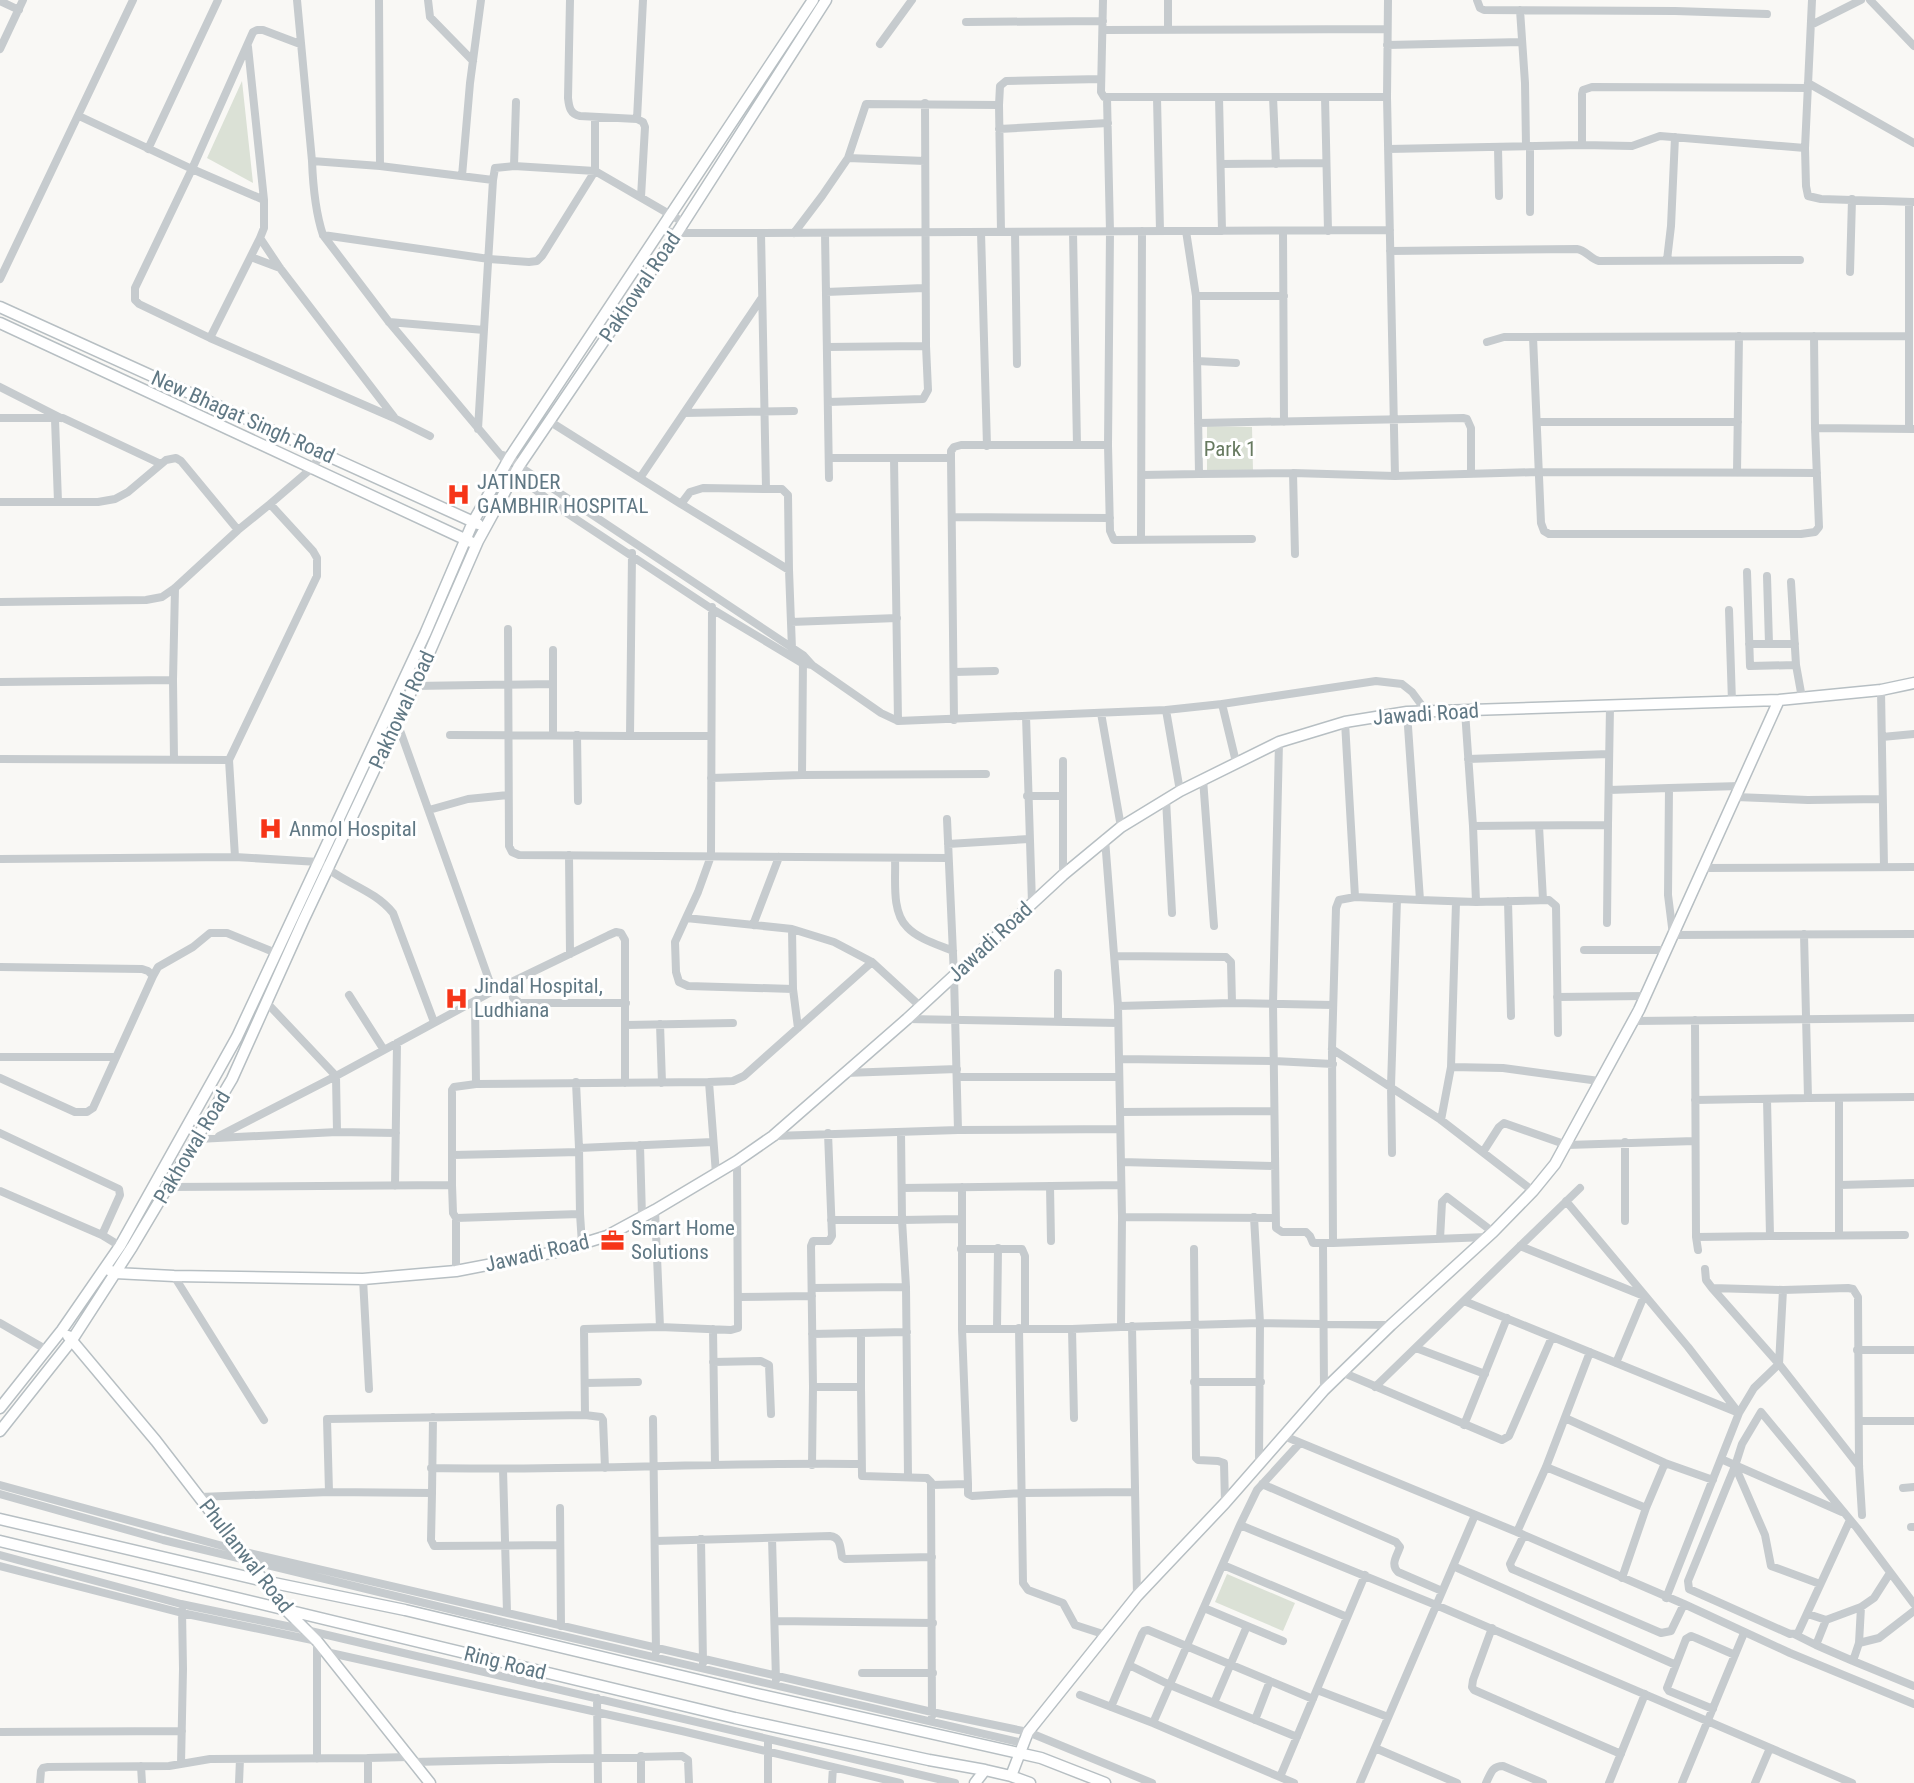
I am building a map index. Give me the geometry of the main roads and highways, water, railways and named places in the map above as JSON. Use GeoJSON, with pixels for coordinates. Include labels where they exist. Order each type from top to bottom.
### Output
{"type":"FeatureCollection","features":[{"type":"Feature","properties":{"kind":"place","name":"JATINDER GAMBHIR HOSPITAL"},"geometry":{"type":"Point","coordinates":[459,494]}},
{"type":"Feature","properties":{"kind":"place","name":"Anmol Hospital"},"geometry":{"type":"Point","coordinates":[271,829]}},
{"type":"Feature","properties":{"kind":"place","name":"Jindal Hospital, Ludhiana"},"geometry":{"type":"Point","coordinates":[456,998]}},
{"type":"Feature","properties":{"kind":"place","name":"Smart Home Solutions"},"geometry":{"type":"Point","coordinates":[613,1240]}},
{"type":"Feature","properties":{"kind":"park label","name":"Park 1"},"geometry":{"type":"Point","coordinates":[1230,449]}}]}
